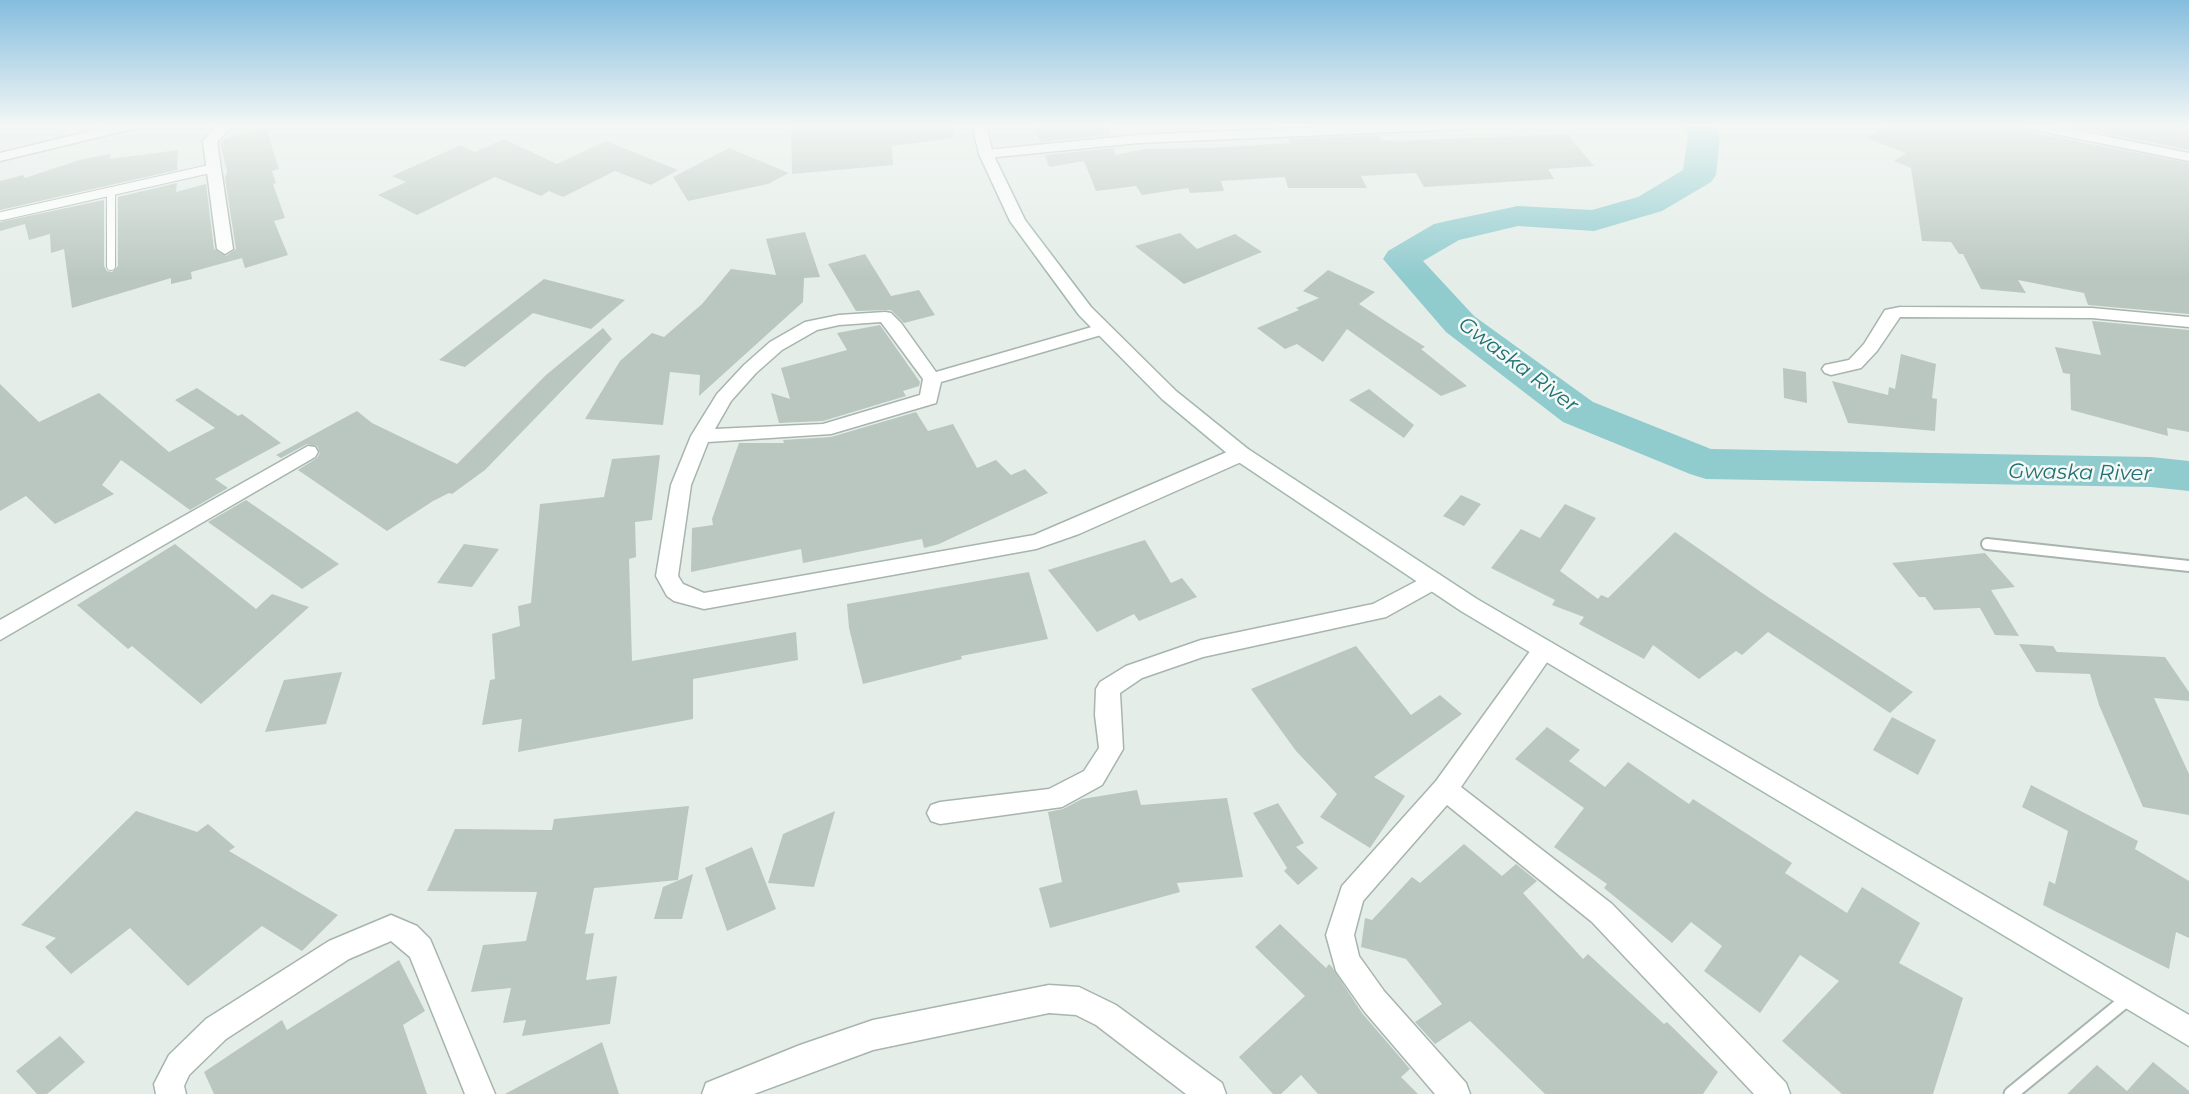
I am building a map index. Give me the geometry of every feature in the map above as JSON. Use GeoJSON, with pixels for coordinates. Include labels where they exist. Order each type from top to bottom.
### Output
{"type":"FeatureCollection","features":[{"type":"Feature","properties":{"kind":"street"},"geometry":{"type":"LineString","coordinates":[[215,176],[225,249]]}},
{"type":"Feature","properties":{"kind":"street"},"geometry":{"type":"LineString","coordinates":[[997,176],[1018,221],[1085,311],[1169,396],[1241,454],[1432,581],[2189,1031]]}},
{"type":"Feature","properties":{"kind":"street"},"geometry":{"type":"LineString","coordinates":[[1831,369],[1855,364],[1871,347],[1891,314],[1900,312],[2092,313],[2189,322]]}},
{"type":"Feature","properties":{"kind":"street"},"geometry":{"type":"LineString","coordinates":[[701,436],[824,430],[929,399],[932,379],[885,317],[839,320],[811,326],[776,346],[750,369],[724,398],[701,436],[681,485],[667,576],[682,595],[704,601],[1036,542],[1072,529],[1241,454]]}},
{"type":"Feature","properties":{"kind":"street"},"geometry":{"type":"LineString","coordinates":[[932,379],[1102,329]]}},
{"type":"Feature","properties":{"kind":"street"},"geometry":{"type":"LineString","coordinates":[[0,631],[308,452]]}},
{"type":"Feature","properties":{"kind":"street"},"geometry":{"type":"LineString","coordinates":[[940,813],[1053,799],[1094,778],[1111,749],[1107,715],[1108,689],[1134,673],[1201,649],[1378,611],[1432,581]]}},
{"type":"Feature","properties":{"kind":"street"},"geometry":{"type":"LineString","coordinates":[[1455,1094],[1367,991],[1346,962],[1340,935],[1352,895],[1445,789],[1544,649]]}},
{"type":"Feature","properties":{"kind":"street"},"geometry":{"type":"LineString","coordinates":[[1445,789],[1602,913],[1775,1094]]}},
{"type":"Feature","properties":{"kind":"street"},"geometry":{"type":"LineString","coordinates":[[171,1094],[169,1084],[179,1065],[216,1029],[339,950],[391,929],[407,935],[420,948],[480,1094]]}},
{"type":"Feature","properties":{"kind":"street"},"geometry":{"type":"LineString","coordinates":[[717,1094],[800,1059],[873,1035],[1049,999],[1079,1001],[1106,1015],[1211,1094]]}},
{"type":"Feature","properties":{"kind":"lane"},"geometry":{"type":"LineString","coordinates":[[2,215],[178,176]]}},
{"type":"Feature","properties":{"kind":"lane"},"geometry":{"type":"LineString","coordinates":[[111,191],[111,266]]}},
{"type":"Feature","properties":{"kind":"lane"},"geometry":{"type":"LineString","coordinates":[[1987,544],[2189,566]]}},
{"type":"Feature","properties":{"kind":"lane"},"geometry":{"type":"LineString","coordinates":[[2011,1094],[2131,996]]}},
{"type":"Feature","properties":{"kind":"building"},"geometry":{"type":"Polygon","coordinates":[[[19,176],[150,176],[0,210],[0,181],[19,176]]]}},
{"type":"Feature","properties":{"kind":"building"},"geometry":{"type":"Polygon","coordinates":[[[226,176],[274,176],[276,183],[273,184],[285,218],[274,221],[288,255],[245,268],[242,258],[191,272],[192,279],[171,284],[171,278],[72,308],[64,249],[51,253],[50,234],[29,240],[25,224],[0,231],[0,222],[104,200],[104,266],[107,271],[112,272],[118,266],[118,197],[177,183],[176,192],[206,184],[214,249],[226,256],[236,249],[226,176]]]}},
{"type":"Feature","properties":{"kind":"building"},"geometry":{"type":"Polygon","coordinates":[[[392,176],[605,176],[563,197],[549,191],[541,196],[495,177],[417,215],[378,195],[406,182],[392,176]]]}},
{"type":"Feature","properties":{"kind":"building"},"geometry":{"type":"Polygon","coordinates":[[[628,176],[667,176],[651,185],[628,176]]]}},
{"type":"Feature","properties":{"kind":"building"},"geometry":{"type":"Polygon","coordinates":[[[783,176],[768,184],[688,201],[673,177],[783,176]]]}},
{"type":"Feature","properties":{"kind":"building"},"geometry":{"type":"Polygon","coordinates":[[[1090,176],[1361,176],[1367,188],[1288,188],[1285,177],[1221,181],[1224,191],[1190,193],[1188,188],[1142,195],[1136,186],[1096,191],[1090,176]]]}},
{"type":"Feature","properties":{"kind":"building"},"geometry":{"type":"Polygon","coordinates":[[[1418,176],[1552,176],[1554,179],[1424,187],[1418,176]]]}},
{"type":"Feature","properties":{"kind":"building"},"geometry":{"type":"Polygon","coordinates":[[[1912,176],[2189,176],[2189,314],[2088,305],[2084,293],[2018,280],[2026,293],[1981,289],[1963,254],[1959,254],[1951,242],[1922,241],[1912,176]]]}},
{"type":"Feature","properties":{"kind":"building"},"geometry":{"type":"Polygon","coordinates":[[[805,232],[820,277],[804,278],[803,302],[699,396],[700,375],[670,372],[663,425],[585,419],[620,361],[652,333],[664,337],[702,304],[731,269],[776,275],[766,239],[805,232]]]}},
{"type":"Feature","properties":{"kind":"building"},"geometry":{"type":"Polygon","coordinates":[[[1180,233],[1197,249],[1235,234],[1262,252],[1184,284],[1135,246],[1180,233]]]}},
{"type":"Feature","properties":{"kind":"building"},"geometry":{"type":"Polygon","coordinates":[[[865,254],[891,296],[919,290],[935,315],[904,323],[891,310],[856,311],[828,264],[865,254]]]}},
{"type":"Feature","properties":{"kind":"building"},"geometry":{"type":"Polygon","coordinates":[[[1328,270],[1375,292],[1359,304],[1425,347],[1421,349],[1467,386],[1441,396],[1347,329],[1323,362],[1297,344],[1285,349],[1257,328],[1319,298],[1303,291],[1328,270]]]}},
{"type":"Feature","properties":{"kind":"building"},"geometry":{"type":"Polygon","coordinates":[[[544,279],[625,300],[591,329],[533,313],[465,367],[439,360],[544,279]]]}},
{"type":"Feature","properties":{"kind":"building"},"geometry":{"type":"Polygon","coordinates":[[[2092,321],[2189,330],[2189,432],[2167,428],[2168,436],[2071,410],[2070,374],[2063,373],[2055,347],[2101,355],[2092,321]]]}},
{"type":"Feature","properties":{"kind":"building"},"geometry":{"type":"Polygon","coordinates":[[[880,325],[920,382],[919,386],[903,391],[906,396],[823,421],[779,423],[771,393],[790,399],[781,368],[847,350],[837,333],[880,325]]]}},
{"type":"Feature","properties":{"kind":"building"},"geometry":{"type":"Polygon","coordinates":[[[603,328],[612,339],[485,470],[452,494],[433,501],[387,531],[298,470],[317,458],[320,453],[317,446],[307,444],[281,458],[276,455],[357,411],[372,423],[457,464],[546,375],[603,328]]]}},
{"type":"Feature","properties":{"kind":"building"},"geometry":{"type":"Polygon","coordinates":[[[1901,354],[1936,364],[1932,398],[1937,399],[1935,431],[1848,423],[1832,381],[1888,395],[1889,387],[1895,389],[1901,354]]]}},
{"type":"Feature","properties":{"kind":"building"},"geometry":{"type":"Polygon","coordinates":[[[1783,368],[1806,372],[1807,403],[1784,398],[1783,368]]]}},
{"type":"Feature","properties":{"kind":"building"},"geometry":{"type":"Polygon","coordinates":[[[0,384],[39,422],[99,393],[169,452],[215,428],[175,400],[197,388],[238,416],[242,414],[281,443],[215,479],[228,488],[190,510],[121,460],[102,485],[114,494],[55,524],[26,496],[0,511],[0,384]]]}},
{"type":"Feature","properties":{"kind":"building"},"geometry":{"type":"Polygon","coordinates":[[[1369,389],[1414,425],[1404,438],[1349,400],[1369,389]]]}},
{"type":"Feature","properties":{"kind":"building"},"geometry":{"type":"Polygon","coordinates":[[[916,412],[928,431],[953,424],[977,468],[996,460],[1011,475],[1025,469],[1048,493],[939,544],[924,548],[922,539],[803,563],[801,549],[691,572],[692,528],[713,525],[712,519],[739,443],[784,443],[783,440],[831,437],[916,412]]]}},
{"type":"Feature","properties":{"kind":"building"},"geometry":{"type":"Polygon","coordinates":[[[660,455],[652,520],[635,522],[636,557],[629,559],[632,661],[796,632],[798,660],[693,679],[693,719],[518,752],[522,719],[482,725],[490,680],[495,679],[492,634],[520,626],[518,606],[531,603],[540,504],[604,497],[612,459],[660,455]]]}},
{"type":"Feature","properties":{"kind":"building"},"geometry":{"type":"Polygon","coordinates":[[[1461,495],[1481,504],[1464,526],[1443,516],[1461,495]]]}},
{"type":"Feature","properties":{"kind":"building"},"geometry":{"type":"Polygon","coordinates":[[[246,500],[339,564],[302,589],[208,522],[246,500]]]}},
{"type":"Feature","properties":{"kind":"building"},"geometry":{"type":"Polygon","coordinates":[[[1565,504],[1596,518],[1560,571],[1598,599],[1601,595],[1608,598],[1675,532],[1913,692],[1890,713],[1768,632],[1742,655],[1736,651],[1699,679],[1653,645],[1644,659],[1579,624],[1584,617],[1552,605],[1555,600],[1491,568],[1521,529],[1540,538],[1565,504]]]}},
{"type":"Feature","properties":{"kind":"building"},"geometry":{"type":"Polygon","coordinates":[[[1145,540],[1171,583],[1182,578],[1197,597],[1139,621],[1134,614],[1097,632],[1048,570],[1145,540]]]}},
{"type":"Feature","properties":{"kind":"building"},"geometry":{"type":"Polygon","coordinates":[[[175,544],[256,609],[272,594],[309,607],[201,704],[132,646],[128,649],[77,605],[175,544]]]}},
{"type":"Feature","properties":{"kind":"building"},"geometry":{"type":"Polygon","coordinates":[[[464,544],[499,549],[472,587],[437,583],[464,544]]]}},
{"type":"Feature","properties":{"kind":"building"},"geometry":{"type":"Polygon","coordinates":[[[1985,553],[2015,587],[1991,590],[2019,636],[1995,635],[1980,608],[1934,610],[1925,597],[1919,597],[1892,563],[1985,553]]]}},
{"type":"Feature","properties":{"kind":"building"},"geometry":{"type":"Polygon","coordinates":[[[1029,572],[1048,639],[961,656],[962,659],[863,684],[849,628],[847,604],[1029,572]]]}},
{"type":"Feature","properties":{"kind":"building"},"geometry":{"type":"Polygon","coordinates":[[[2019,644],[2053,646],[2057,652],[2165,657],[2189,692],[2189,701],[2154,698],[2189,774],[2189,815],[2143,807],[2099,705],[2090,674],[2036,672],[2019,644]]]}},
{"type":"Feature","properties":{"kind":"building"},"geometry":{"type":"Polygon","coordinates":[[[1356,646],[1411,715],[1440,695],[1462,714],[1374,777],[1405,796],[1370,848],[1320,817],[1337,794],[1296,751],[1251,689],[1356,646]]]}},
{"type":"Feature","properties":{"kind":"building"},"geometry":{"type":"Polygon","coordinates":[[[342,672],[326,724],[265,732],[284,680],[342,672]]]}},
{"type":"Feature","properties":{"kind":"building"},"geometry":{"type":"Polygon","coordinates":[[[1892,717],[1936,740],[1918,775],[1873,750],[1892,717]]]}},
{"type":"Feature","properties":{"kind":"building"},"geometry":{"type":"Polygon","coordinates":[[[1547,727],[1580,750],[1569,761],[1605,787],[1628,762],[1689,804],[1693,799],[1792,863],[1785,873],[1847,913],[1862,887],[1920,923],[1899,963],[1963,998],[1933,1094],[1842,1094],[1782,1041],[1839,981],[1800,955],[1760,1013],[1704,971],[1722,946],[1691,922],[1672,943],[1604,888],[1607,884],[1554,847],[1584,808],[1515,759],[1547,727]]]}},
{"type":"Feature","properties":{"kind":"building"},"geometry":{"type":"Polygon","coordinates":[[[2031,785],[2138,841],[2135,849],[2189,881],[2189,938],[2176,932],[2169,969],[2043,905],[2049,881],[2055,884],[2068,831],[2022,807],[2031,785]]]}},
{"type":"Feature","properties":{"kind":"building"},"geometry":{"type":"Polygon","coordinates":[[[1137,790],[1141,805],[1227,798],[1243,877],[1177,883],[1180,892],[1050,928],[1039,888],[1062,882],[1048,812],[1063,809],[1082,799],[1137,790]]]}},
{"type":"Feature","properties":{"kind":"building"},"geometry":{"type":"Polygon","coordinates":[[[1278,803],[1304,843],[1296,847],[1318,868],[1298,885],[1284,871],[1287,868],[1253,813],[1278,803]]]}},
{"type":"Feature","properties":{"kind":"building"},"geometry":{"type":"Polygon","coordinates":[[[689,806],[678,880],[594,888],[585,934],[594,933],[586,980],[617,976],[610,1024],[522,1036],[526,1020],[503,1023],[511,988],[471,992],[483,945],[526,941],[537,892],[427,891],[455,829],[552,830],[554,819],[689,806]]]}},
{"type":"Feature","properties":{"kind":"building"},"geometry":{"type":"Polygon","coordinates":[[[136,811],[197,832],[208,824],[235,847],[229,851],[338,915],[302,951],[262,926],[188,986],[130,928],[71,974],[45,947],[56,938],[21,925],[136,811]]]}},
{"type":"Feature","properties":{"kind":"building"},"geometry":{"type":"Polygon","coordinates":[[[835,811],[814,887],[768,883],[783,834],[835,811]]]}},
{"type":"Feature","properties":{"kind":"building"},"geometry":{"type":"Polygon","coordinates":[[[1464,844],[1502,876],[1516,864],[1537,881],[1523,893],[1583,959],[1588,954],[1664,1024],[1667,1022],[1718,1072],[1703,1094],[1545,1094],[1470,1021],[1435,1044],[1415,1022],[1442,1004],[1406,959],[1361,947],[1365,918],[1372,920],[1412,877],[1420,883],[1464,844]]]}},
{"type":"Feature","properties":{"kind":"building"},"geometry":{"type":"Polygon","coordinates":[[[752,847],[776,909],[727,931],[705,868],[752,847]]]}},
{"type":"Feature","properties":{"kind":"building"},"geometry":{"type":"Polygon","coordinates":[[[693,874],[682,919],[654,919],[663,887],[693,874]]]}},
{"type":"Feature","properties":{"kind":"building"},"geometry":{"type":"Polygon","coordinates":[[[1280,924],[1326,968],[1329,964],[1332,967],[1362,1013],[1410,1069],[1401,1077],[1418,1094],[1318,1094],[1301,1075],[1281,1094],[1273,1094],[1239,1057],[1305,996],[1255,947],[1280,924]]]}},
{"type":"Feature","properties":{"kind":"building"},"geometry":{"type":"Polygon","coordinates":[[[399,960],[425,1011],[403,1025],[427,1094],[214,1094],[204,1072],[282,1020],[287,1030],[399,960]]]}},
{"type":"Feature","properties":{"kind":"building"},"geometry":{"type":"Polygon","coordinates":[[[60,1036],[85,1062],[47,1094],[37,1094],[16,1071],[60,1036]]]}},
{"type":"Feature","properties":{"kind":"building"},"geometry":{"type":"Polygon","coordinates":[[[602,1042],[619,1094],[505,1094],[602,1042]]]}},
{"type":"Feature","properties":{"kind":"building"},"geometry":{"type":"Polygon","coordinates":[[[2153,1062],[2189,1091],[2189,1094],[2067,1094],[2097,1065],[2127,1091],[2153,1062]]]}},
{"type":"Feature","properties":{"kind":"waterway","name":"Gwaska River"},"geometry":{"type":"LineString","coordinates":[[1697,176],[1650,204],[1594,221],[1518,216],[1447,232],[1401,259],[1460,324],[1578,412],[1706,464],[2151,472],[2189,476]]}}]}
